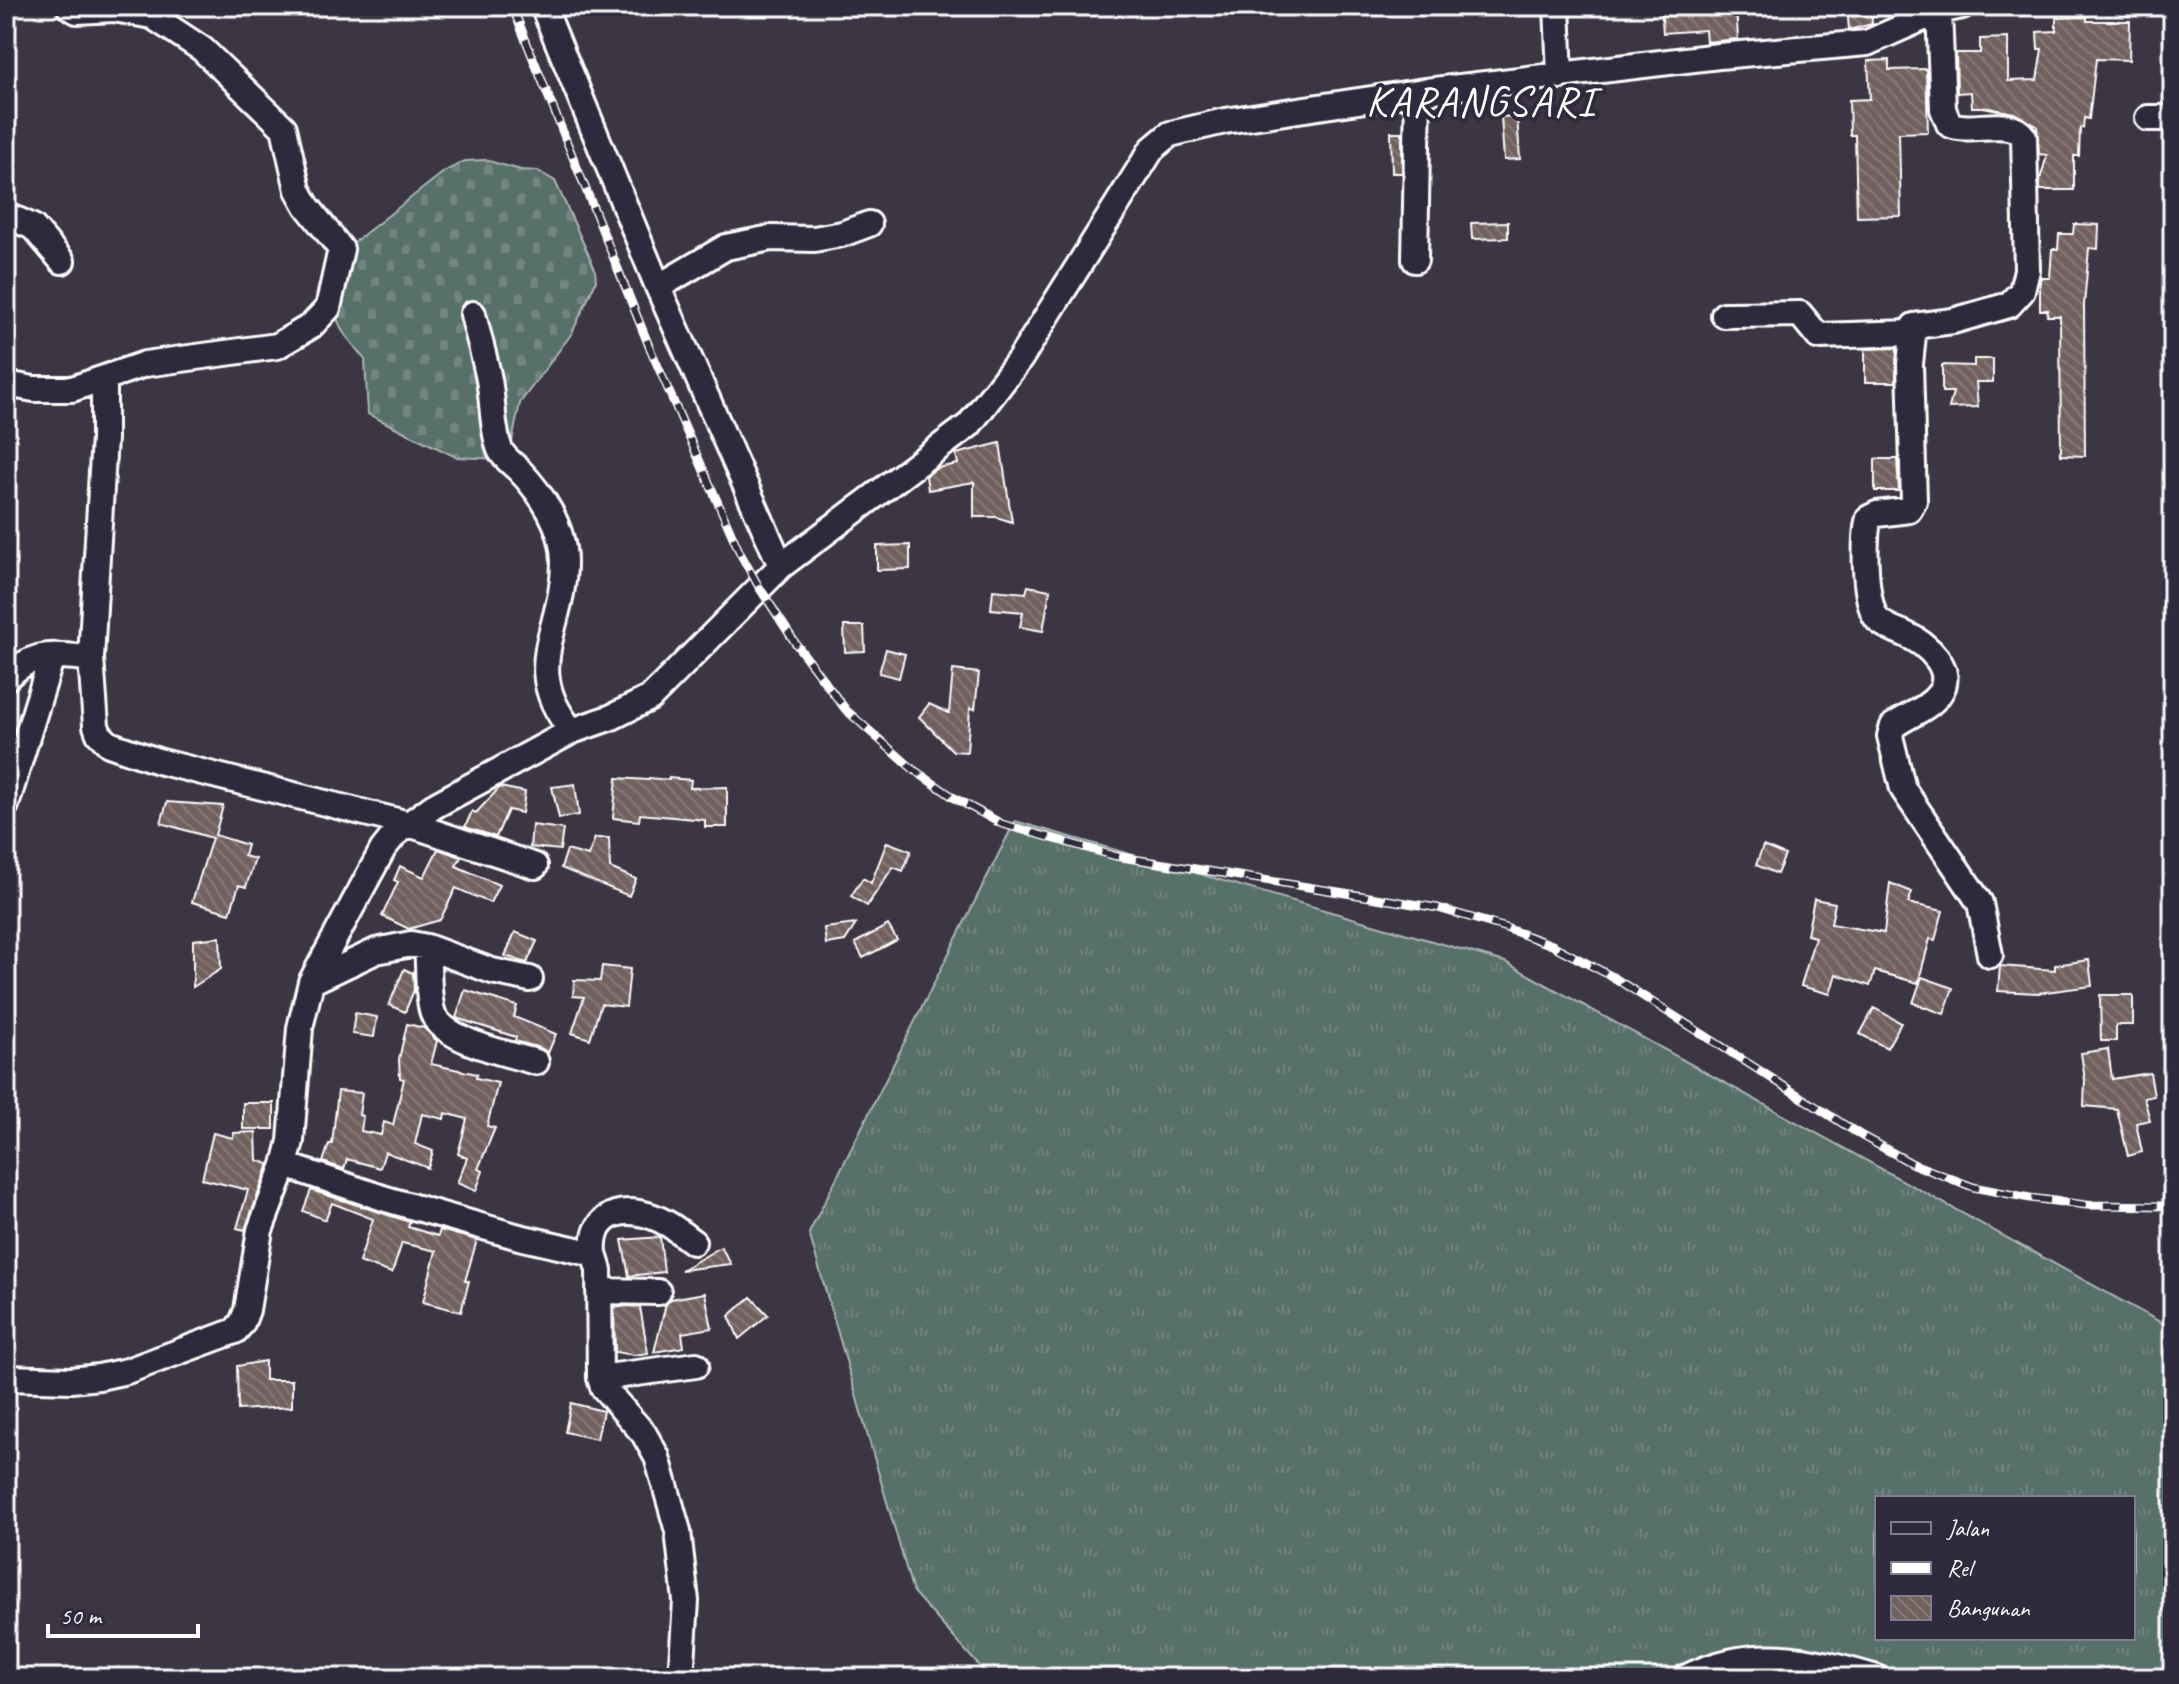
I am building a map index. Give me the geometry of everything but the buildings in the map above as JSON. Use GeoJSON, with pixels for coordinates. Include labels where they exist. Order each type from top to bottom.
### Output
{"type":"FeatureCollection","features":[{"type":"Feature","properties":{"kind":"street"},"geometry":{"type":"LineString","coordinates":[[6,384],[72,389],[163,360],[277,346],[311,326],[328,308],[341,249],[298,190],[284,128],[202,49],[152,16],[114,9],[77,11],[69,6]]}},
{"type":"Feature","properties":{"kind":"street"},"geometry":{"type":"LineString","coordinates":[[543,6],[658,287],[781,566]]}},
{"type":"Feature","properties":{"kind":"street"},"geometry":{"type":"LineString","coordinates":[[1557,6],[1560,76]]}},
{"type":"Feature","properties":{"kind":"street"},"geometry":{"type":"LineString","coordinates":[[6,1378],[71,1380],[99,1377],[127,1371],[235,1331],[247,1310],[260,1230],[291,1141],[300,1028],[311,982],[383,849],[434,806],[572,731],[612,717],[650,698],[781,566],[969,425],[1020,359],[1152,149],[1170,134],[1225,121],[1418,92],[1719,56],[1867,43],[1951,9],[1943,109],[1945,119],[1958,128],[2012,128],[2024,137],[2027,270],[2022,291],[2009,305],[1943,323],[1914,326],[1911,333],[1914,501],[1909,510],[1869,518],[1870,603],[1879,621],[1916,640],[1931,652],[1945,672],[1945,683],[1939,695],[1893,726],[1890,736],[1903,789],[1980,903],[1990,955]]}},
{"type":"Feature","properties":{"kind":"street"},"geometry":{"type":"LineString","coordinates":[[1415,260],[1418,92]]}},
{"type":"Feature","properties":{"kind":"street"},"geometry":{"type":"LineString","coordinates":[[2148,118],[2173,118]]}},
{"type":"Feature","properties":{"kind":"street"},"geometry":{"type":"LineString","coordinates":[[6,215],[33,227],[62,261]]}},
{"type":"Feature","properties":{"kind":"street"},"geometry":{"type":"LineString","coordinates":[[658,287],[726,247],[771,238],[814,239],[842,234],[869,224]]}},
{"type":"Feature","properties":{"kind":"street"},"geometry":{"type":"LineString","coordinates":[[473,314],[489,379],[500,449],[539,494],[560,537],[564,561],[547,649],[545,676],[549,695],[560,717],[572,731]]}},
{"type":"Feature","properties":{"kind":"street"},"geometry":{"type":"LineString","coordinates":[[1724,315],[1800,314],[1818,336],[1911,333]]}},
{"type":"Feature","properties":{"kind":"street"},"geometry":{"type":"LineString","coordinates":[[104,380],[104,438],[91,658],[96,726],[103,739],[118,748],[270,791],[409,824],[535,866]]}},
{"type":"Feature","properties":{"kind":"street"},"geometry":{"type":"LineString","coordinates":[[6,805],[52,656]]}},
{"type":"Feature","properties":{"kind":"street"},"geometry":{"type":"LineString","coordinates":[[6,678],[33,658],[91,658]]}},
{"type":"Feature","properties":{"kind":"street"},"geometry":{"type":"LineString","coordinates":[[311,982],[391,947],[411,944],[492,971],[530,979]]}},
{"type":"Feature","properties":{"kind":"street"},"geometry":{"type":"LineString","coordinates":[[427,947],[433,1013],[441,1025],[458,1036],[536,1062]]}},
{"type":"Feature","properties":{"kind":"street"},"geometry":{"type":"LineString","coordinates":[[285,1165],[386,1199],[519,1237],[594,1254]]}},
{"type":"Feature","properties":{"kind":"street"},"geometry":{"type":"LineString","coordinates":[[681,1678],[686,1601],[678,1531],[657,1457],[644,1434],[609,1397],[600,1378],[599,1264],[594,1254],[593,1238],[598,1224],[606,1216],[625,1212],[665,1222],[693,1242]]}},
{"type":"Feature","properties":{"kind":"street"},"geometry":{"type":"LineString","coordinates":[[599,1291],[658,1292]]}},
{"type":"Feature","properties":{"kind":"street"},"geometry":{"type":"LineString","coordinates":[[600,1378],[696,1365]]}},
{"type":"Feature","properties":{"kind":"street"},"geometry":{"type":"LineString","coordinates":[[1685,1678],[1707,1667],[1732,1660],[1766,1657],[1816,1661],[1877,1678]]}},
{"type":"Feature","properties":{"kind":"green space"},"geometry":{"type":"Polygon","coordinates":[[[485,160],[521,170],[538,171],[555,181],[595,269],[596,281],[572,333],[520,403],[510,451],[500,459],[456,457],[368,414],[365,360],[343,332],[332,308],[344,250],[445,171],[465,161],[485,160]]]}},
{"type":"Feature","properties":{"kind":"green space"},"geometry":{"type":"Polygon","coordinates":[[[1015,821],[1505,962],[2173,1329],[2173,1678],[990,1678],[913,1592],[809,1233],[1015,821]]]}},
{"type":"Feature","properties":{"kind":"railway"},"geometry":{"type":"LineString","coordinates":[[512,6],[649,346],[740,553],[796,644],[846,710],[914,770],[956,799],[1002,824],[1115,856],[1438,908],[1552,945],[1613,977],[1862,1136],[1913,1164],[1973,1187],[2086,1205],[2173,1206]]}},
{"type":"Feature","properties":{"kind":"district","name":"KARANGSARI"},"geometry":{"type":"Point","coordinates":[1481,100]}}]}
